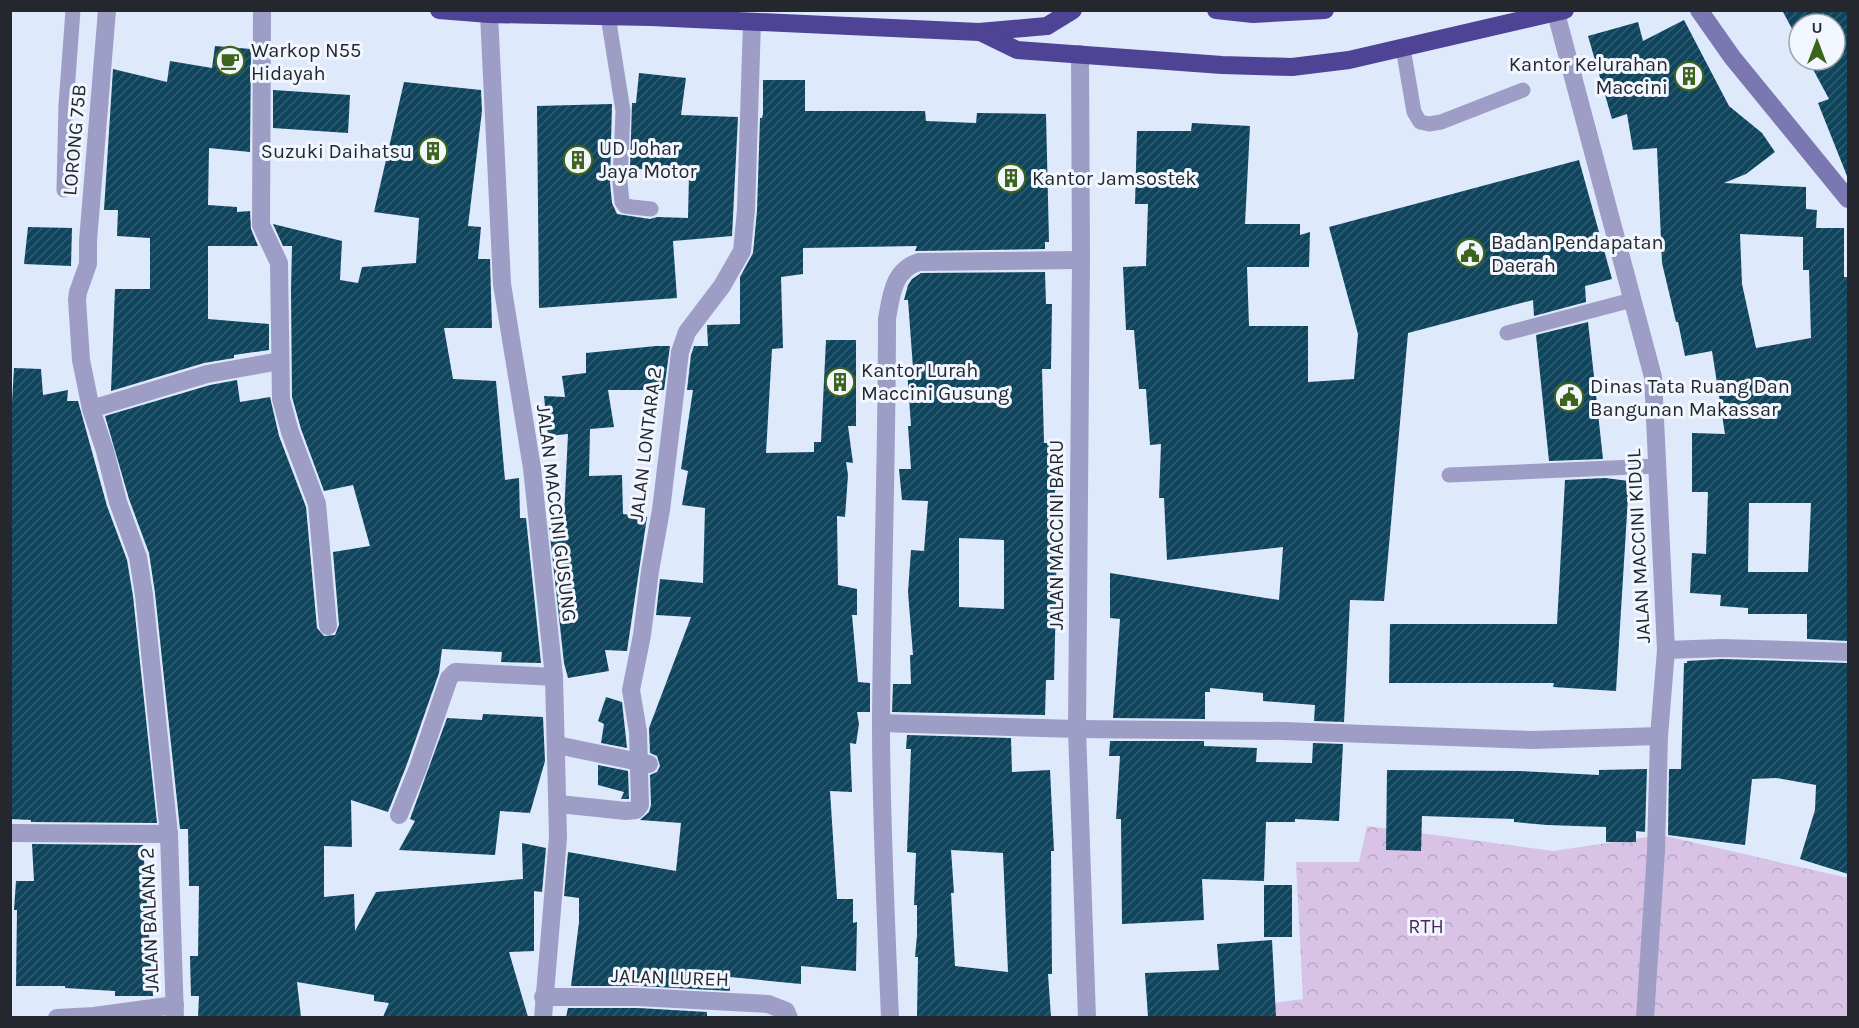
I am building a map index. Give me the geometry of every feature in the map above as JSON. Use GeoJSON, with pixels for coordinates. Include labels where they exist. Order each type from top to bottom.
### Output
{"type":"FeatureCollection","features":[{"type":"Feature","properties":{"kind":"highway"},"geometry":{"type":"LineString","coordinates":[[439,10],[608,16],[652,14],[752,22],[979,32],[1047,26],[1073,10]]}},
{"type":"Feature","properties":{"kind":"highway"},"geometry":{"type":"LineString","coordinates":[[1216,10],[1252,14],[1325,10]]}},
{"type":"Feature","properties":{"kind":"highway"},"geometry":{"type":"LineString","coordinates":[[979,32],[1017,50],[1292,68],[1349,60],[1561,12]]}},
{"type":"Feature","properties":{"kind":"street","name":"LORONG 75B"},"geometry":{"type":"LineString","coordinates":[[91,409],[81,360],[77,300],[88,264],[107,10]]}},
{"type":"Feature","properties":{"kind":"street"},"geometry":{"type":"LineString","coordinates":[[262,10],[261,225],[279,263],[280,387],[283,410],[317,504],[327,626]]}},
{"type":"Feature","properties":{"kind":"street"},"geometry":{"type":"LineString","coordinates":[[1699,10],[1732,57],[1848,200]]}},
{"type":"Feature","properties":{"kind":"street","name":"JALAN MACCINI GUSUNG"},"geometry":{"type":"LineString","coordinates":[[479,12],[502,284],[532,468],[554,676],[559,804],[558,837],[543,1017]]}},
{"type":"Feature","properties":{"kind":"street","name":"JALAN MACCINI KIDUL"},"geometry":{"type":"LineString","coordinates":[[1561,12],[1653,377],[1665,650],[1659,736],[1656,851],[1645,1017]]}},
{"type":"Feature","properties":{"kind":"street","name":"JALAN LONTARA 2"},"geometry":{"type":"LineString","coordinates":[[559,804],[626,811],[636,810],[640,805],[644,763],[631,690],[642,635],[661,510],[680,352],[687,332],[722,286],[742,251],[747,199],[752,22]]}},
{"type":"Feature","properties":{"kind":"street","name":"JALAN MACCINI BARU"},"geometry":{"type":"LineString","coordinates":[[1080,54],[1081,260],[1077,729],[1087,1017]]}},
{"type":"Feature","properties":{"kind":"street"},"geometry":{"type":"LineString","coordinates":[[890,1017],[885,944],[881,723],[887,319],[896,280],[904,269],[919,262],[1081,260]]}},
{"type":"Feature","properties":{"kind":"street"},"geometry":{"type":"LineString","coordinates":[[91,409],[207,374],[280,361]]}},
{"type":"Feature","properties":{"kind":"street","name":"JALAN BALANA 2"},"geometry":{"type":"LineString","coordinates":[[91,409],[118,502],[138,557],[144,595],[168,827],[175,1011]]}},
{"type":"Feature","properties":{"kind":"street"},"geometry":{"type":"LineString","coordinates":[[1665,650],[1722,648],[1848,652]]}},
{"type":"Feature","properties":{"kind":"street"},"geometry":{"type":"LineString","coordinates":[[399,815],[418,768],[448,678],[452,674],[458,672],[554,676]]}},
{"type":"Feature","properties":{"kind":"street"},"geometry":{"type":"LineString","coordinates":[[881,723],[1077,729],[1283,731],[1533,740],[1659,736]]}},
{"type":"Feature","properties":{"kind":"street"},"geometry":{"type":"LineString","coordinates":[[557,745],[644,763]]}},
{"type":"Feature","properties":{"kind":"street"},"geometry":{"type":"LineString","coordinates":[[10,833],[168,827]]}},
{"type":"Feature","properties":{"kind":"street","name":"JALAN LUREH"},"geometry":{"type":"LineString","coordinates":[[543,997],[638,997],[768,1004],[786,1011],[789,1017]]}},
{"type":"Feature","properties":{"kind":"street"},"geometry":{"type":"LineString","coordinates":[[57,1017],[175,1011]]}},
{"type":"Feature","properties":{"kind":"lane"},"geometry":{"type":"LineString","coordinates":[[64,190],[59,106],[73,10]]}},
{"type":"Feature","properties":{"kind":"lane"},"geometry":{"type":"LineString","coordinates":[[608,16],[623,111],[620,182],[622,202],[625,206],[651,208]]}},
{"type":"Feature","properties":{"kind":"lane"},"geometry":{"type":"LineString","coordinates":[[1402,48],[1414,112],[1420,122],[1429,124],[1441,122],[1522,90]]}},
{"type":"Feature","properties":{"kind":"lane"},"geometry":{"type":"LineString","coordinates":[[1507,333],[1632,300]]}},
{"type":"Feature","properties":{"kind":"lane"},"geometry":{"type":"LineString","coordinates":[[1449,475],[1657,466]]}},
{"type":"Feature","properties":{"kind":"green space","name":"RTH"},"geometry":{"type":"Polygon","coordinates":[[[1367,826],[1553,851],[1661,835],[1848,878],[1848,1017],[1267,1018],[1267,1004],[1303,999],[1296,862],[1359,862],[1367,826]]]}},
{"type":"Feature","properties":{"kind":"building"},"geometry":{"type":"Polygon","coordinates":[[[1782,10],[1848,10],[1847,176],[1818,103],[1829,99],[1814,72],[1847,72],[1847,12],[1787,12],[1787,19],[1782,10]]]}},
{"type":"Feature","properties":{"kind":"building"},"geometry":{"type":"Polygon","coordinates":[[[1684,20],[1729,106],[1762,133],[1775,152],[1746,174],[1724,183],[1806,187],[1806,209],[1817,210],[1816,228],[1844,228],[1844,277],[1848,277],[1848,641],[1807,639],[1807,614],[1748,614],[1748,608],[1720,606],[1721,595],[1690,593],[1692,553],[1706,554],[1708,492],[1692,492],[1692,433],[1725,434],[1712,351],[1685,356],[1662,263],[1657,148],[1633,150],[1627,114],[1612,119],[1588,36],[1638,22],[1643,41],[1684,20]],[[1740,234],[1742,284],[1756,348],[1811,338],[1809,270],[1803,270],[1803,237],[1740,234]],[[1749,503],[1748,572],[1808,572],[1811,503],[1749,503]]]}},
{"type":"Feature","properties":{"kind":"building"},"geometry":{"type":"Polygon","coordinates":[[[215,46],[251,49],[250,152],[209,148],[208,205],[237,207],[237,212],[250,211],[251,229],[258,246],[208,246],[208,319],[269,324],[269,350],[234,355],[234,358],[204,363],[111,391],[115,289],[150,289],[150,238],[117,236],[118,210],[104,210],[113,69],[167,82],[170,61],[212,68],[215,46]]]}},
{"type":"Feature","properties":{"kind":"building","name":"UD Johar Jaya Motor"},"geometry":{"type":"Polygon","coordinates":[[[639,73],[686,78],[681,115],[738,117],[732,236],[673,241],[677,298],[539,308],[537,106],[612,104],[610,183],[612,203],[617,214],[650,219],[657,217],[688,218],[689,174],[630,168],[632,103],[636,103],[639,73]]]}},
{"type":"Feature","properties":{"kind":"building"},"geometry":{"type":"Polygon","coordinates":[[[763,80],[805,80],[805,111],[925,111],[926,121],[976,123],[977,113],[1046,114],[1049,242],[1045,242],[1045,249],[915,251],[917,246],[803,248],[803,274],[781,277],[783,348],[772,349],[766,453],[814,452],[814,442],[821,442],[826,340],[856,340],[856,426],[848,426],[853,463],[846,462],[848,475],[845,517],[837,516],[838,585],[857,589],[857,615],[852,615],[858,682],[870,683],[870,712],[857,712],[859,724],[856,744],[850,743],[852,792],[830,791],[837,899],[853,899],[853,923],[857,922],[856,971],[801,966],[801,984],[730,977],[730,991],[639,986],[571,986],[579,922],[579,898],[564,896],[568,852],[676,871],[681,823],[640,820],[649,812],[651,805],[650,775],[657,772],[660,766],[657,756],[650,753],[649,728],[691,617],[656,615],[660,579],[703,583],[705,508],[682,505],[688,471],[681,469],[693,390],[687,390],[691,355],[694,346],[708,346],[707,325],[740,324],[740,277],[753,253],[757,211],[763,80]]]}},
{"type":"Feature","properties":{"kind":"building"},"geometry":{"type":"Polygon","coordinates":[[[404,82],[481,90],[482,111],[468,226],[481,227],[478,259],[490,259],[492,328],[444,328],[453,379],[496,381],[505,480],[519,478],[520,518],[526,518],[541,663],[501,662],[502,652],[442,649],[439,673],[388,812],[351,800],[352,847],[324,846],[324,897],[354,894],[355,931],[376,892],[523,879],[522,843],[546,848],[542,892],[534,891],[534,951],[509,952],[528,1017],[383,1017],[389,1003],[374,1001],[374,995],[297,982],[301,1017],[198,1017],[199,996],[191,996],[190,956],[198,956],[199,886],[189,886],[188,829],[180,829],[149,553],[129,499],[105,416],[210,385],[237,380],[240,402],[270,397],[279,436],[306,507],[317,628],[324,636],[335,635],[339,625],[333,552],[370,546],[353,485],[324,491],[301,429],[292,397],[292,246],[283,246],[273,224],[342,241],[340,280],[358,283],[362,267],[416,263],[419,218],[374,212],[404,82]]]}},
{"type":"Feature","properties":{"kind":"building"},"geometry":{"type":"Polygon","coordinates":[[[273,90],[350,95],[348,133],[273,128],[273,90]]]}},
{"type":"Feature","properties":{"kind":"building"},"geometry":{"type":"Polygon","coordinates":[[[1192,123],[1250,126],[1245,224],[1300,224],[1300,235],[1310,232],[1309,267],[1247,267],[1249,326],[1308,326],[1308,382],[1354,379],[1358,334],[1329,227],[1579,160],[1612,279],[1585,286],[1586,302],[1534,316],[1533,300],[1408,333],[1384,601],[1350,600],[1344,722],[1314,721],[1315,705],[1263,701],[1263,693],[1210,688],[1210,692],[1205,692],[1205,719],[1113,718],[1120,619],[1110,618],[1110,573],[1279,600],[1283,547],[1167,560],[1164,498],[1159,498],[1161,444],[1150,445],[1146,389],[1139,389],[1134,330],[1126,330],[1123,267],[1146,266],[1148,204],[1135,204],[1137,131],[1191,131],[1192,123]]]}},
{"type":"Feature","properties":{"kind":"building"},"geometry":{"type":"Polygon","coordinates":[[[28,227],[72,228],[71,266],[24,264],[28,227]]]}},
{"type":"Feature","properties":{"kind":"building"},"geometry":{"type":"Polygon","coordinates":[[[1045,272],[1046,304],[1052,304],[1051,369],[1042,369],[1044,443],[1049,443],[1049,469],[1058,469],[1049,538],[1055,537],[1057,596],[1054,680],[1046,680],[1045,715],[892,712],[893,684],[911,684],[910,655],[913,655],[908,592],[911,550],[924,551],[928,501],[902,500],[899,469],[911,469],[907,369],[913,368],[908,300],[904,300],[908,285],[921,273],[1045,272]],[[959,538],[959,607],[1004,609],[1004,540],[959,538]]]}},
{"type":"Feature","properties":{"kind":"building","name":"Dinas Tata Ruang Dan Bangunan Makassar"},"geometry":{"type":"Polygon","coordinates":[[[1588,322],[1603,459],[1549,461],[1536,335],[1588,322]]]}},
{"type":"Feature","properties":{"kind":"building"},"geometry":{"type":"Polygon","coordinates":[[[670,346],[664,390],[608,390],[614,427],[590,429],[589,476],[622,475],[623,514],[647,517],[627,651],[605,650],[609,671],[568,678],[564,663],[548,517],[564,516],[568,434],[548,436],[544,396],[565,397],[562,376],[586,373],[586,353],[670,346]]]}},
{"type":"Feature","properties":{"kind":"building"},"geometry":{"type":"Polygon","coordinates":[[[14,368],[41,369],[43,395],[68,390],[67,401],[78,401],[107,506],[127,560],[133,596],[157,823],[31,822],[31,820],[10,819],[12,705],[10,437],[14,368]]]}},
{"type":"Feature","properties":{"kind":"building"},"geometry":{"type":"Polygon","coordinates":[[[1605,478],[1629,481],[1616,691],[1553,687],[1554,683],[1389,683],[1390,624],[1557,624],[1565,480],[1605,478]]]}},
{"type":"Feature","properties":{"kind":"building"},"geometry":{"type":"Polygon","coordinates":[[[1722,659],[1848,663],[1848,874],[1800,859],[1815,810],[1816,785],[1776,778],[1752,779],[1745,845],[1668,835],[1669,769],[1681,769],[1684,663],[1722,659]]]}},
{"type":"Feature","properties":{"kind":"building"},"geometry":{"type":"Polygon","coordinates":[[[606,697],[622,702],[627,748],[601,743],[604,724],[598,721],[606,697]]]}},
{"type":"Feature","properties":{"kind":"building"},"geometry":{"type":"Polygon","coordinates":[[[483,714],[543,717],[545,761],[530,813],[500,811],[495,855],[399,850],[415,821],[410,819],[447,718],[482,720],[483,714]]]}},
{"type":"Feature","properties":{"kind":"building"},"geometry":{"type":"Polygon","coordinates":[[[907,735],[1011,738],[1012,772],[1050,770],[1054,851],[1051,851],[1052,974],[1048,974],[1051,1017],[917,1017],[918,957],[915,957],[917,905],[914,905],[916,853],[907,852],[911,749],[906,749],[907,735]],[[951,850],[955,966],[1008,972],[1003,853],[951,850]]]}},
{"type":"Feature","properties":{"kind":"building"},"geometry":{"type":"Polygon","coordinates":[[[1110,741],[1204,741],[1204,746],[1257,748],[1256,762],[1312,763],[1313,743],[1343,744],[1339,821],[1295,819],[1295,822],[1266,822],[1264,881],[1202,879],[1204,920],[1122,924],[1121,819],[1116,819],[1120,756],[1109,756],[1110,741]]]}},
{"type":"Feature","properties":{"kind":"building"},"geometry":{"type":"Polygon","coordinates":[[[598,765],[628,771],[629,799],[621,799],[624,792],[598,785],[598,765]]]}},
{"type":"Feature","properties":{"kind":"building"},"geometry":{"type":"Polygon","coordinates":[[[1647,769],[1645,832],[1636,831],[1636,842],[1606,842],[1606,827],[1547,825],[1514,822],[1514,819],[1422,816],[1421,851],[1386,850],[1387,770],[1519,771],[1599,775],[1599,770],[1647,769]]]}},
{"type":"Feature","properties":{"kind":"building"},"geometry":{"type":"Polygon","coordinates":[[[32,844],[143,845],[153,996],[115,996],[115,991],[65,988],[65,986],[16,986],[17,910],[14,910],[16,881],[34,881],[32,844]]]}},
{"type":"Feature","properties":{"kind":"building"},"geometry":{"type":"Polygon","coordinates":[[[1264,885],[1292,885],[1292,937],[1264,937],[1264,885]]]}},
{"type":"Feature","properties":{"kind":"building"},"geometry":{"type":"Polygon","coordinates":[[[1272,940],[1276,1017],[1148,1017],[1145,973],[1219,970],[1217,944],[1272,940]]]}},
{"type":"Feature","properties":{"kind":"building"},"geometry":{"type":"Polygon","coordinates":[[[568,1008],[638,1008],[707,1012],[707,1017],[566,1017],[568,1008]]]}},
{"type":"Feature","properties":{"kind":"place","name":"Warkop N55 Hidayah"},"geometry":{"type":"Point","coordinates":[230,61]}},
{"type":"Feature","properties":{"kind":"place","name":"Kantor Kelurahan Maccini"},"geometry":{"type":"Point","coordinates":[1689,76]}},
{"type":"Feature","properties":{"kind":"place","name":"Suzuki Daihatsu"},"geometry":{"type":"Point","coordinates":[433,151]}},
{"type":"Feature","properties":{"kind":"place","name":"UD Johar Jaya Motor"},"geometry":{"type":"Point","coordinates":[578,160]}},
{"type":"Feature","properties":{"kind":"place","name":"Kantor Jamsostek"},"geometry":{"type":"Point","coordinates":[1011,178]}},
{"type":"Feature","properties":{"kind":"place","name":"Badan Pendapatan Daerah"},"geometry":{"type":"Point","coordinates":[1470,253]}},
{"type":"Feature","properties":{"kind":"place","name":"Kantor Lurah Maccini Gusung"},"geometry":{"type":"Point","coordinates":[840,382]}},
{"type":"Feature","properties":{"kind":"place","name":"Dinas Tata Ruang Dan Bangunan Makassar"},"geometry":{"type":"Point","coordinates":[1569,397]}}]}
